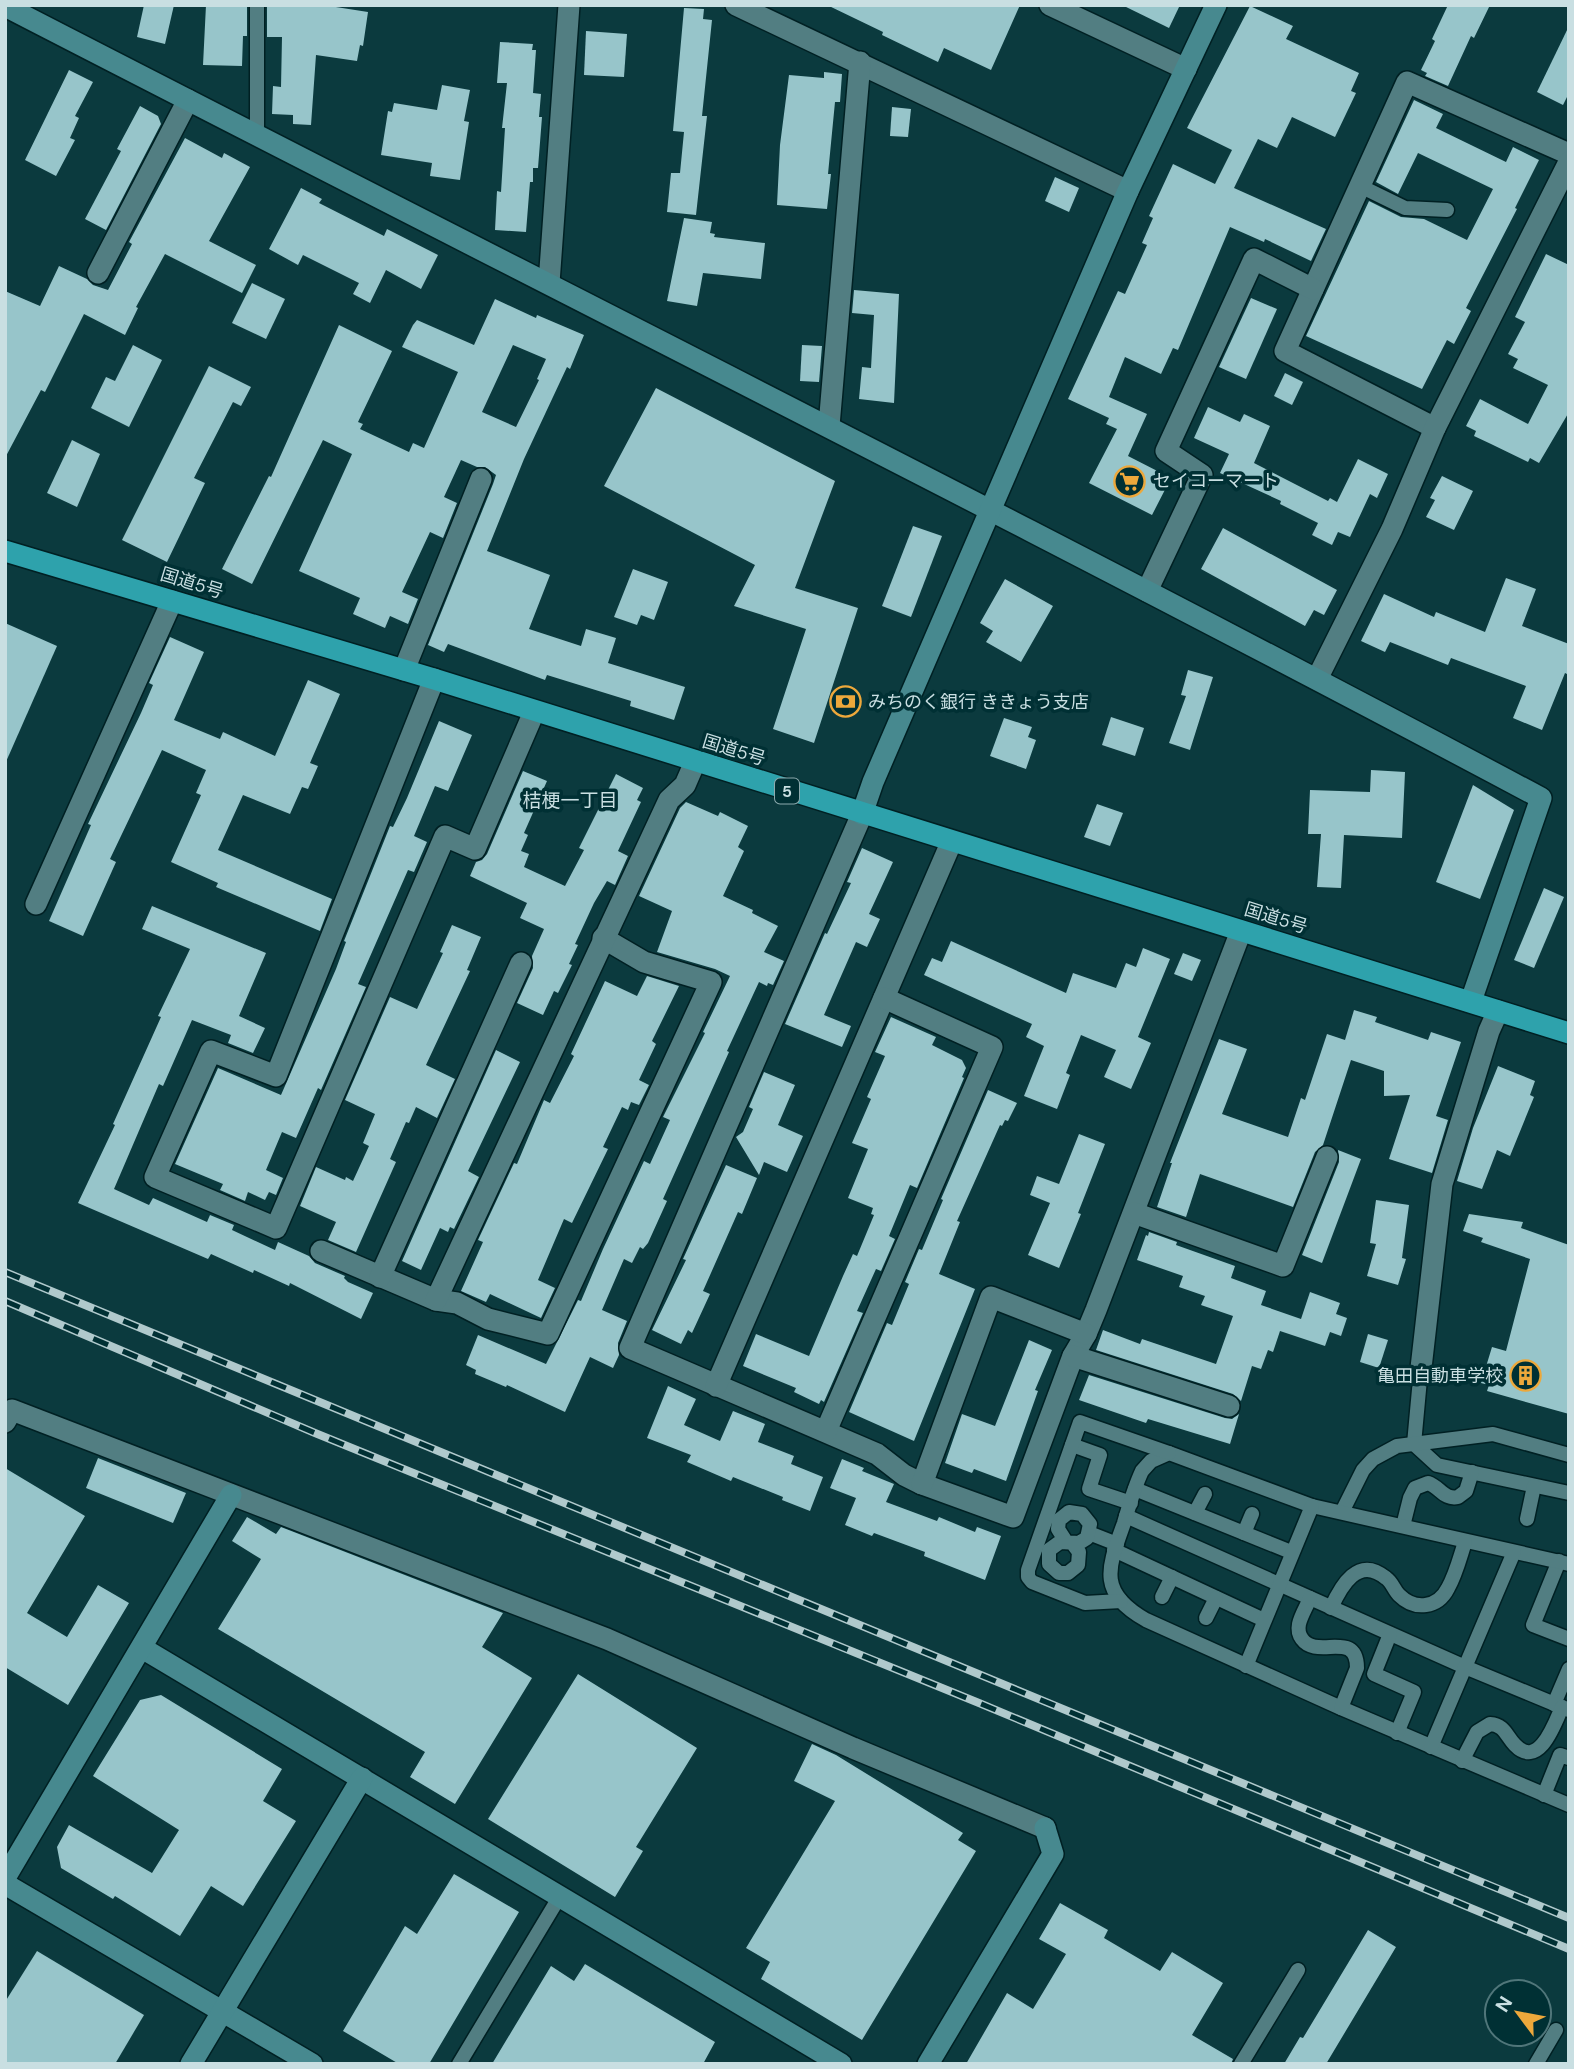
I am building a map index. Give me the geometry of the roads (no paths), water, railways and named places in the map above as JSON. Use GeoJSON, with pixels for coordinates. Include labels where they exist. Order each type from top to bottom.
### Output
{"type":"FeatureCollection","features":[{"type":"Feature","properties":{"kind":"highway","name":"国道5号"},"geometry":{"type":"LineString","coordinates":[[5,551],[434,679],[1569,1033]]}},
{"type":"Feature","properties":{"kind":"street"},"geometry":{"type":"LineString","coordinates":[[549,283],[569,5]]}},
{"type":"Feature","properties":{"kind":"street"},"geometry":{"type":"LineString","coordinates":[[1050,5],[1186,69]]}},
{"type":"Feature","properties":{"kind":"street"},"geometry":{"type":"LineString","coordinates":[[1216,5],[1128,191],[630,1348],[877,1454],[904,1475],[922,1484],[1013,1517],[1073,1356],[1086,1334],[1134,1213],[1241,931]]}},
{"type":"Feature","properties":{"kind":"street"},"geometry":{"type":"LineString","coordinates":[[5,6],[829,426],[1541,798],[1471,1001]]}},
{"type":"Feature","properties":{"kind":"street"},"geometry":{"type":"LineString","coordinates":[[750,8],[1128,191]]}},
{"type":"Feature","properties":{"kind":"street"},"geometry":{"type":"LineString","coordinates":[[829,426],[860,62]]}},
{"type":"Feature","properties":{"kind":"street"},"geometry":{"type":"LineString","coordinates":[[1435,428],[1285,351],[1407,82],[1569,155]]}},
{"type":"Feature","properties":{"kind":"street"},"geometry":{"type":"LineString","coordinates":[[98,273],[188,100]]}},
{"type":"Feature","properties":{"kind":"street"},"geometry":{"type":"LineString","coordinates":[[1317,679],[1392,529],[1435,428],[1569,162]]}},
{"type":"Feature","properties":{"kind":"street"},"geometry":{"type":"LineString","coordinates":[[1147,592],[1202,475],[1166,451],[1254,259],[1313,289]]}},
{"type":"Feature","properties":{"kind":"street"},"geometry":{"type":"LineString","coordinates":[[404,670],[481,479]]}},
{"type":"Feature","properties":{"kind":"street"},"geometry":{"type":"LineString","coordinates":[[36,904],[172,601]]}},
{"type":"Feature","properties":{"kind":"street"},"geometry":{"type":"LineString","coordinates":[[434,679],[276,1076],[211,1051],[155,1177],[276,1228],[445,835],[475,849],[534,712]]}},
{"type":"Feature","properties":{"kind":"street"},"geometry":{"type":"LineString","coordinates":[[436,1300],[669,800],[685,785],[695,762]]}},
{"type":"Feature","properties":{"kind":"street"},"geometry":{"type":"LineString","coordinates":[[716,1386],[951,842]]}},
{"type":"Feature","properties":{"kind":"street"},"geometry":{"type":"LineString","coordinates":[[321,1251],[436,1300],[457,1303],[488,1319],[548,1334],[711,982],[644,962],[603,938]]}},
{"type":"Feature","properties":{"kind":"street"},"geometry":{"type":"LineString","coordinates":[[380,1277],[521,963]]}},
{"type":"Feature","properties":{"kind":"street"},"geometry":{"type":"LineString","coordinates":[[826,1431],[992,1047],[884,998]]}},
{"type":"Feature","properties":{"kind":"street"},"geometry":{"type":"LineString","coordinates":[[1422,1368],[1442,1184],[1489,1031],[1498,1011]]}},
{"type":"Feature","properties":{"kind":"street"},"geometry":{"type":"LineString","coordinates":[[1134,1213],[1283,1266],[1327,1157]]}},
{"type":"Feature","properties":{"kind":"street"},"geometry":{"type":"LineString","coordinates":[[922,1484],[991,1297],[1086,1334]]}},
{"type":"Feature","properties":{"kind":"street"},"geometry":{"type":"LineString","coordinates":[[1073,1356],[1229,1406]]}},
{"type":"Feature","properties":{"kind":"street"},"geometry":{"type":"LineString","coordinates":[[5,1422],[12,1410],[607,1639],[853,1748],[1045,1828],[1053,1854],[928,2064]]}},
{"type":"Feature","properties":{"kind":"street"},"geometry":{"type":"LineString","coordinates":[[5,1878],[231,1495]]}},
{"type":"Feature","properties":{"kind":"street"},"geometry":{"type":"LineString","coordinates":[[142,1648],[841,2064]]}},
{"type":"Feature","properties":{"kind":"street"},"geometry":{"type":"LineString","coordinates":[[191,2064],[362,1778]]}},
{"type":"Feature","properties":{"kind":"street"},"geometry":{"type":"LineString","coordinates":[[5,1884],[312,2064]]}},
{"type":"Feature","properties":{"kind":"lane"},"geometry":{"type":"LineString","coordinates":[[257,5],[257,135]]}},
{"type":"Feature","properties":{"kind":"lane"},"geometry":{"type":"LineString","coordinates":[[1360,186],[1405,208],[1447,210]]}},
{"type":"Feature","properties":{"kind":"lane"},"geometry":{"type":"LineString","coordinates":[[1413,1444],[1422,1368]]}},
{"type":"Feature","properties":{"kind":"lane"},"geometry":{"type":"LineString","coordinates":[[1121,1601],[1085,1603],[1032,1582],[1028,1577],[1028,1570],[1080,1422],[1312,1506],[1564,1562],[1533,1625],[1569,1639]]}},
{"type":"Feature","properties":{"kind":"lane"},"geometry":{"type":"LineString","coordinates":[[1342,1513],[1363,1470],[1373,1459],[1397,1446],[1493,1434],[1569,1455]]}},
{"type":"Feature","properties":{"kind":"lane"},"geometry":{"type":"LineString","coordinates":[[1413,1444],[1437,1465],[1569,1493]]}},
{"type":"Feature","properties":{"kind":"lane"},"geometry":{"type":"LineString","coordinates":[[1072,1445],[1100,1455],[1089,1489],[1130,1503],[1278,1584],[1562,1707]]}},
{"type":"Feature","properties":{"kind":"lane"},"geometry":{"type":"LineString","coordinates":[[1168,1452],[1145,1466],[1115,1547],[1109,1572],[1112,1587],[1121,1601],[1146,1620],[1246,1666],[1569,1805]]}},
{"type":"Feature","properties":{"kind":"lane"},"geometry":{"type":"LineString","coordinates":[[1403,1526],[1409,1498],[1415,1488],[1428,1483],[1447,1496],[1458,1497],[1466,1491],[1472,1472]]}},
{"type":"Feature","properties":{"kind":"lane"},"geometry":{"type":"LineString","coordinates":[[1527,1518],[1534,1486]]}},
{"type":"Feature","properties":{"kind":"lane"},"geometry":{"type":"LineString","coordinates":[[1195,1513],[1205,1494]]}},
{"type":"Feature","properties":{"kind":"lane"},"geometry":{"type":"LineString","coordinates":[[1130,1503],[1195,1513],[1291,1552]]}},
{"type":"Feature","properties":{"kind":"lane"},"geometry":{"type":"LineString","coordinates":[[1246,1666],[1312,1506]]}},
{"type":"Feature","properties":{"kind":"lane"},"geometry":{"type":"LineString","coordinates":[[1089,1533],[1083,1541],[1069,1542],[1051,1546],[1049,1564],[1059,1573],[1068,1573],[1078,1565],[1079,1552],[1069,1542],[1059,1534],[1058,1525],[1062,1517],[1069,1512],[1078,1512],[1086,1517],[1090,1524],[1089,1533]]}},
{"type":"Feature","properties":{"kind":"lane"},"geometry":{"type":"LineString","coordinates":[[1244,1533],[1252,1514]]}},
{"type":"Feature","properties":{"kind":"lane"},"geometry":{"type":"LineString","coordinates":[[1089,1533],[1172,1577],[1264,1620]]}},
{"type":"Feature","properties":{"kind":"lane"},"geometry":{"type":"LineString","coordinates":[[1332,1608],[1348,1578],[1355,1573],[1369,1571],[1389,1579],[1396,1592],[1409,1602],[1430,1605],[1443,1596],[1448,1588],[1465,1542]]}},
{"type":"Feature","properties":{"kind":"lane"},"geometry":{"type":"LineString","coordinates":[[1432,1747],[1514,1552]]}},
{"type":"Feature","properties":{"kind":"lane"},"geometry":{"type":"LineString","coordinates":[[1053,1591],[1059,1573]]}},
{"type":"Feature","properties":{"kind":"lane"},"geometry":{"type":"LineString","coordinates":[[1162,1597],[1172,1577]]}},
{"type":"Feature","properties":{"kind":"lane"},"geometry":{"type":"LineString","coordinates":[[1206,1618],[1216,1598]]}},
{"type":"Feature","properties":{"kind":"lane"},"geometry":{"type":"LineString","coordinates":[[1310,1598],[1299,1624],[1300,1637],[1315,1647],[1343,1647],[1352,1652],[1357,1662],[1341,1709]]}},
{"type":"Feature","properties":{"kind":"lane"},"geometry":{"type":"LineString","coordinates":[[1390,1634],[1374,1674],[1415,1692],[1397,1733]]}},
{"type":"Feature","properties":{"kind":"lane"},"geometry":{"type":"LineString","coordinates":[[1462,1761],[1476,1732],[1490,1724],[1502,1727],[1519,1749],[1525,1751],[1539,1748],[1548,1739],[1562,1707],[1569,1669]]}},
{"type":"Feature","properties":{"kind":"lane"},"geometry":{"type":"LineString","coordinates":[[1544,1795],[1560,1755],[1569,1758]]}},
{"type":"Feature","properties":{"kind":"lane"},"geometry":{"type":"LineString","coordinates":[[460,2064],[560,1896]]}},
{"type":"Feature","properties":{"kind":"lane"},"geometry":{"type":"LineString","coordinates":[[1241,2064],[1298,1969]]}},
{"type":"Feature","properties":{"kind":"lane"},"geometry":{"type":"LineString","coordinates":[[1536,2064],[1556,2030]]}},
{"type":"Feature","properties":{"kind":"railway"},"geometry":{"type":"LineString","coordinates":[[5,1272],[1569,1918]]}},
{"type":"Feature","properties":{"kind":"railway"},"geometry":{"type":"LineString","coordinates":[[5,1301],[315,1433],[979,1703],[1569,1949]]}},
{"type":"Feature","properties":{"kind":"place","name":"セイコーマート"},"geometry":{"type":"Point","coordinates":[1130,481]}},
{"type":"Feature","properties":{"kind":"place","name":"みちのく銀行 ききょう支店"},"geometry":{"type":"Point","coordinates":[845,702]}},
{"type":"Feature","properties":{"kind":"place","name":"亀田自動車学校"},"geometry":{"type":"Point","coordinates":[1526,1376]}},
{"type":"Feature","properties":{"kind":"district","name":"桔梗一丁目"},"geometry":{"type":"Point","coordinates":[570,800]}}]}
